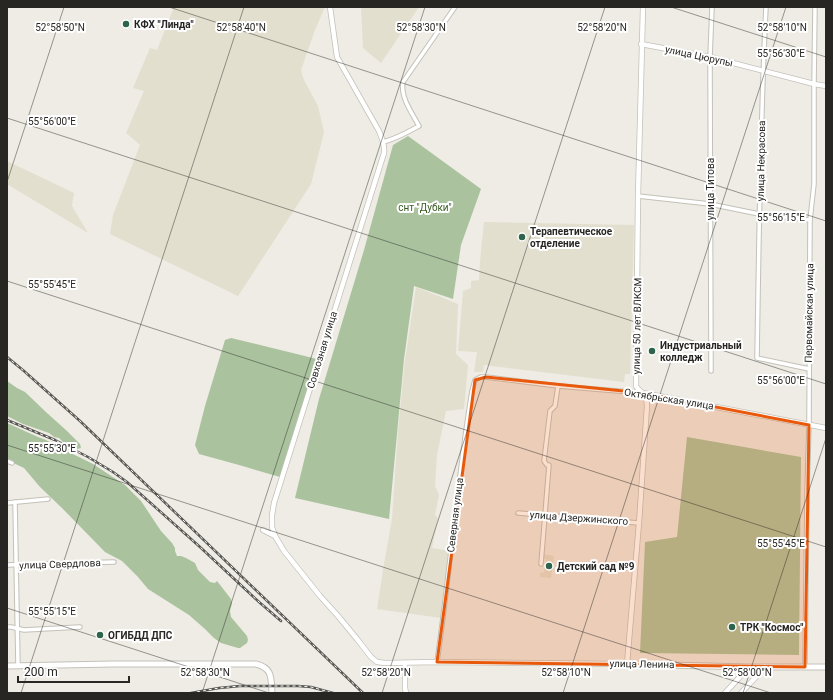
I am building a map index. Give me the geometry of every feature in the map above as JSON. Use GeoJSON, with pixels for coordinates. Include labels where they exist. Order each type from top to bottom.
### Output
{"type":"FeatureCollection","features":[{"type":"Feature","properties":{"kind":"main road"},"geometry":{"type":"LineString","coordinates":[[7,666],[251,663],[261,665],[266,668],[270,675],[272,693]]}},
{"type":"Feature","properties":{"kind":"main road","name":"улица Ленина"},"geometry":{"type":"LineString","coordinates":[[627,664],[826,668]]}},
{"type":"Feature","properties":{"kind":"street"},"geometry":{"type":"LineString","coordinates":[[330,7],[337,57],[384,142],[398,137],[419,126],[404,97],[402,87],[403,82],[455,7]]}},
{"type":"Feature","properties":{"kind":"street","name":"улица 50 лет ВЛКСМ"},"geometry":{"type":"LineString","coordinates":[[627,664],[647,406],[646,396],[636,386],[638,196],[643,7]]}},
{"type":"Feature","properties":{"kind":"street","name":"улица Титова"},"geometry":{"type":"LineString","coordinates":[[711,371],[710,57],[712,7]]}},
{"type":"Feature","properties":{"kind":"street","name":"улица Некрасова"},"geometry":{"type":"LineString","coordinates":[[766,7],[759,214],[757,358],[809,369]]}},
{"type":"Feature","properties":{"kind":"street","name":"Первомайская улица"},"geometry":{"type":"LineString","coordinates":[[805,667],[809,425],[810,220],[814,184],[815,7]]}},
{"type":"Feature","properties":{"kind":"street","name":"улица Цюрупы"},"geometry":{"type":"LineString","coordinates":[[641,44],[710,57],[826,86]]}},
{"type":"Feature","properties":{"kind":"street","name":"Совхозная улица"},"geometry":{"type":"LineString","coordinates":[[384,142],[384,153],[274,503],[272,520],[275,536],[293,563],[358,639],[368,654],[377,662],[385,663]]}},
{"type":"Feature","properties":{"kind":"street"},"geometry":{"type":"LineString","coordinates":[[638,196],[710,204],[759,214],[810,220]]}},
{"type":"Feature","properties":{"kind":"street","name":"Северная улица"},"geometry":{"type":"LineString","coordinates":[[437,662],[462,458],[472,391],[475,380],[481,377],[486,377]]}},
{"type":"Feature","properties":{"kind":"street","name":"Октябрьская улица"},"geometry":{"type":"LineString","coordinates":[[486,377],[558,386],[643,393],[826,428]]}},
{"type":"Feature","properties":{"kind":"street"},"geometry":{"type":"LineString","coordinates":[[541,564],[549,466],[544,462],[550,411],[555,406],[558,386]]}},
{"type":"Feature","properties":{"kind":"street"},"geometry":{"type":"LineString","coordinates":[[7,461],[12,463]]}},
{"type":"Feature","properties":{"kind":"street"},"geometry":{"type":"LineString","coordinates":[[7,502],[48,500]]}},
{"type":"Feature","properties":{"kind":"street"},"geometry":{"type":"LineString","coordinates":[[15,502],[18,666]]}},
{"type":"Feature","properties":{"kind":"street","name":"улица Дзержинского"},"geometry":{"type":"LineString","coordinates":[[518,513],[639,523]]}},
{"type":"Feature","properties":{"kind":"street"},"geometry":{"type":"LineString","coordinates":[[263,530],[275,536]]}},
{"type":"Feature","properties":{"kind":"street","name":"улица Свердлова"},"geometry":{"type":"LineString","coordinates":[[7,565],[114,562]]}},
{"type":"Feature","properties":{"kind":"street"},"geometry":{"type":"LineString","coordinates":[[7,627],[24,630],[80,627]]}},
{"type":"Feature","properties":{"kind":"street","name":"улица Ленина"},"geometry":{"type":"LineString","coordinates":[[385,663],[437,662],[627,664]]}},
{"type":"Feature","properties":{"kind":"street"},"geometry":{"type":"LineString","coordinates":[[405,663],[406,693]]}},
{"type":"Feature","properties":{"kind":"street"},"geometry":{"type":"LineString","coordinates":[[725,693],[749,667]]}},
{"type":"Feature","properties":{"kind":"street"},"geometry":{"type":"LineString","coordinates":[[742,693],[765,667]]}},
{"type":"Feature","properties":{"kind":"highlighted area"},"geometry":{"type":"Polygon","coordinates":[[[486,377],[643,393],[809,425],[805,667],[437,662],[475,380],[486,377]]]}},
{"type":"Feature","properties":{"kind":"shaded area"},"geometry":{"type":"Polygon","coordinates":[[[174,7],[325,7],[301,70],[303,78],[318,106],[324,132],[311,184],[238,296],[110,234],[113,215],[140,145],[126,133],[144,91],[133,88],[150,48],[157,50],[174,7]]]}},
{"type":"Feature","properties":{"kind":"shaded area"},"geometry":{"type":"Polygon","coordinates":[[[361,7],[419,7],[381,63],[363,48],[361,7]]]}},
{"type":"Feature","properties":{"kind":"shaded area"},"geometry":{"type":"Polygon","coordinates":[[[7,161],[74,193],[72,206],[88,233],[7,184],[7,161]]]}},
{"type":"Feature","properties":{"kind":"shaded area"},"geometry":{"type":"Polygon","coordinates":[[[484,222],[634,225],[630,374],[625,374],[624,382],[484,365],[483,372],[474,372],[477,352],[458,351],[463,291],[471,288],[471,281],[479,280],[484,222]]]}},
{"type":"Feature","properties":{"kind":"shaded area"},"geometry":{"type":"Polygon","coordinates":[[[416,287],[458,304],[456,354],[468,365],[464,409],[446,411],[437,455],[435,486],[439,495],[435,515],[438,518],[432,548],[449,551],[441,618],[377,609],[392,519],[405,360],[416,287]]]}},
{"type":"Feature","properties":{"kind":"shaded area","name":"Детский сад №9"},"geometry":{"type":"Polygon","coordinates":[[[543,554],[554,556],[551,578],[540,577],[540,572],[544,573],[546,559],[542,559],[543,554]]]}},
{"type":"Feature","properties":{"kind":"green space","name":"снт \"Дубки\""},"geometry":{"type":"Polygon","coordinates":[[[408,136],[481,189],[461,245],[453,299],[414,286],[404,359],[389,519],[295,498],[319,399],[364,250],[393,145],[408,136]]]}},
{"type":"Feature","properties":{"kind":"green space"},"geometry":{"type":"Polygon","coordinates":[[[231,338],[317,359],[280,477],[199,454],[195,445],[225,340],[231,338]]]}},
{"type":"Feature","properties":{"kind":"green space"},"geometry":{"type":"Polygon","coordinates":[[[7,381],[25,392],[80,444],[81,448],[77,449],[67,446],[59,438],[54,437],[49,433],[23,424],[7,416],[7,381]]]}},
{"type":"Feature","properties":{"kind":"green space"},"geometry":{"type":"Polygon","coordinates":[[[7,423],[46,440],[93,464],[125,485],[141,501],[161,531],[172,543],[177,556],[181,556],[195,563],[198,570],[210,582],[215,583],[217,581],[231,599],[231,617],[247,636],[247,643],[238,648],[221,643],[189,615],[148,589],[122,561],[105,552],[40,487],[24,468],[7,460],[7,423]]]}},
{"type":"Feature","properties":{"kind":"green space"},"geometry":{"type":"Polygon","coordinates":[[[687,437],[801,457],[799,655],[640,653],[645,542],[677,537],[687,437]]]}},
{"type":"Feature","properties":{"kind":"railway"},"geometry":{"type":"LineString","coordinates":[[7,357],[80,421],[363,693]]}},
{"type":"Feature","properties":{"kind":"railway"},"geometry":{"type":"LineString","coordinates":[[7,420],[55,440],[88,457],[127,482],[281,621]]}},
{"type":"Feature","properties":{"kind":"railway"},"geometry":{"type":"LineString","coordinates":[[191,693],[240,686],[298,686],[311,687],[333,693]]}},
{"type":"Feature","properties":{"kind":"place","name":"КФХ \"Линда\""},"geometry":{"type":"Point","coordinates":[126,24]}},
{"type":"Feature","properties":{"kind":"place","name":"Терапевтическое отделение"},"geometry":{"type":"Point","coordinates":[522,237]}},
{"type":"Feature","properties":{"kind":"place","name":"Индустриальный колледж"},"geometry":{"type":"Point","coordinates":[652,351]}},
{"type":"Feature","properties":{"kind":"place","name":"Детский сад №9"},"geometry":{"type":"Point","coordinates":[549,566]}},
{"type":"Feature","properties":{"kind":"place","name":"ТРК \"Космос\""},"geometry":{"type":"Point","coordinates":[732,627]}},
{"type":"Feature","properties":{"kind":"place","name":"ОГИБДД ДПС"},"geometry":{"type":"Point","coordinates":[100,635]}}]}
